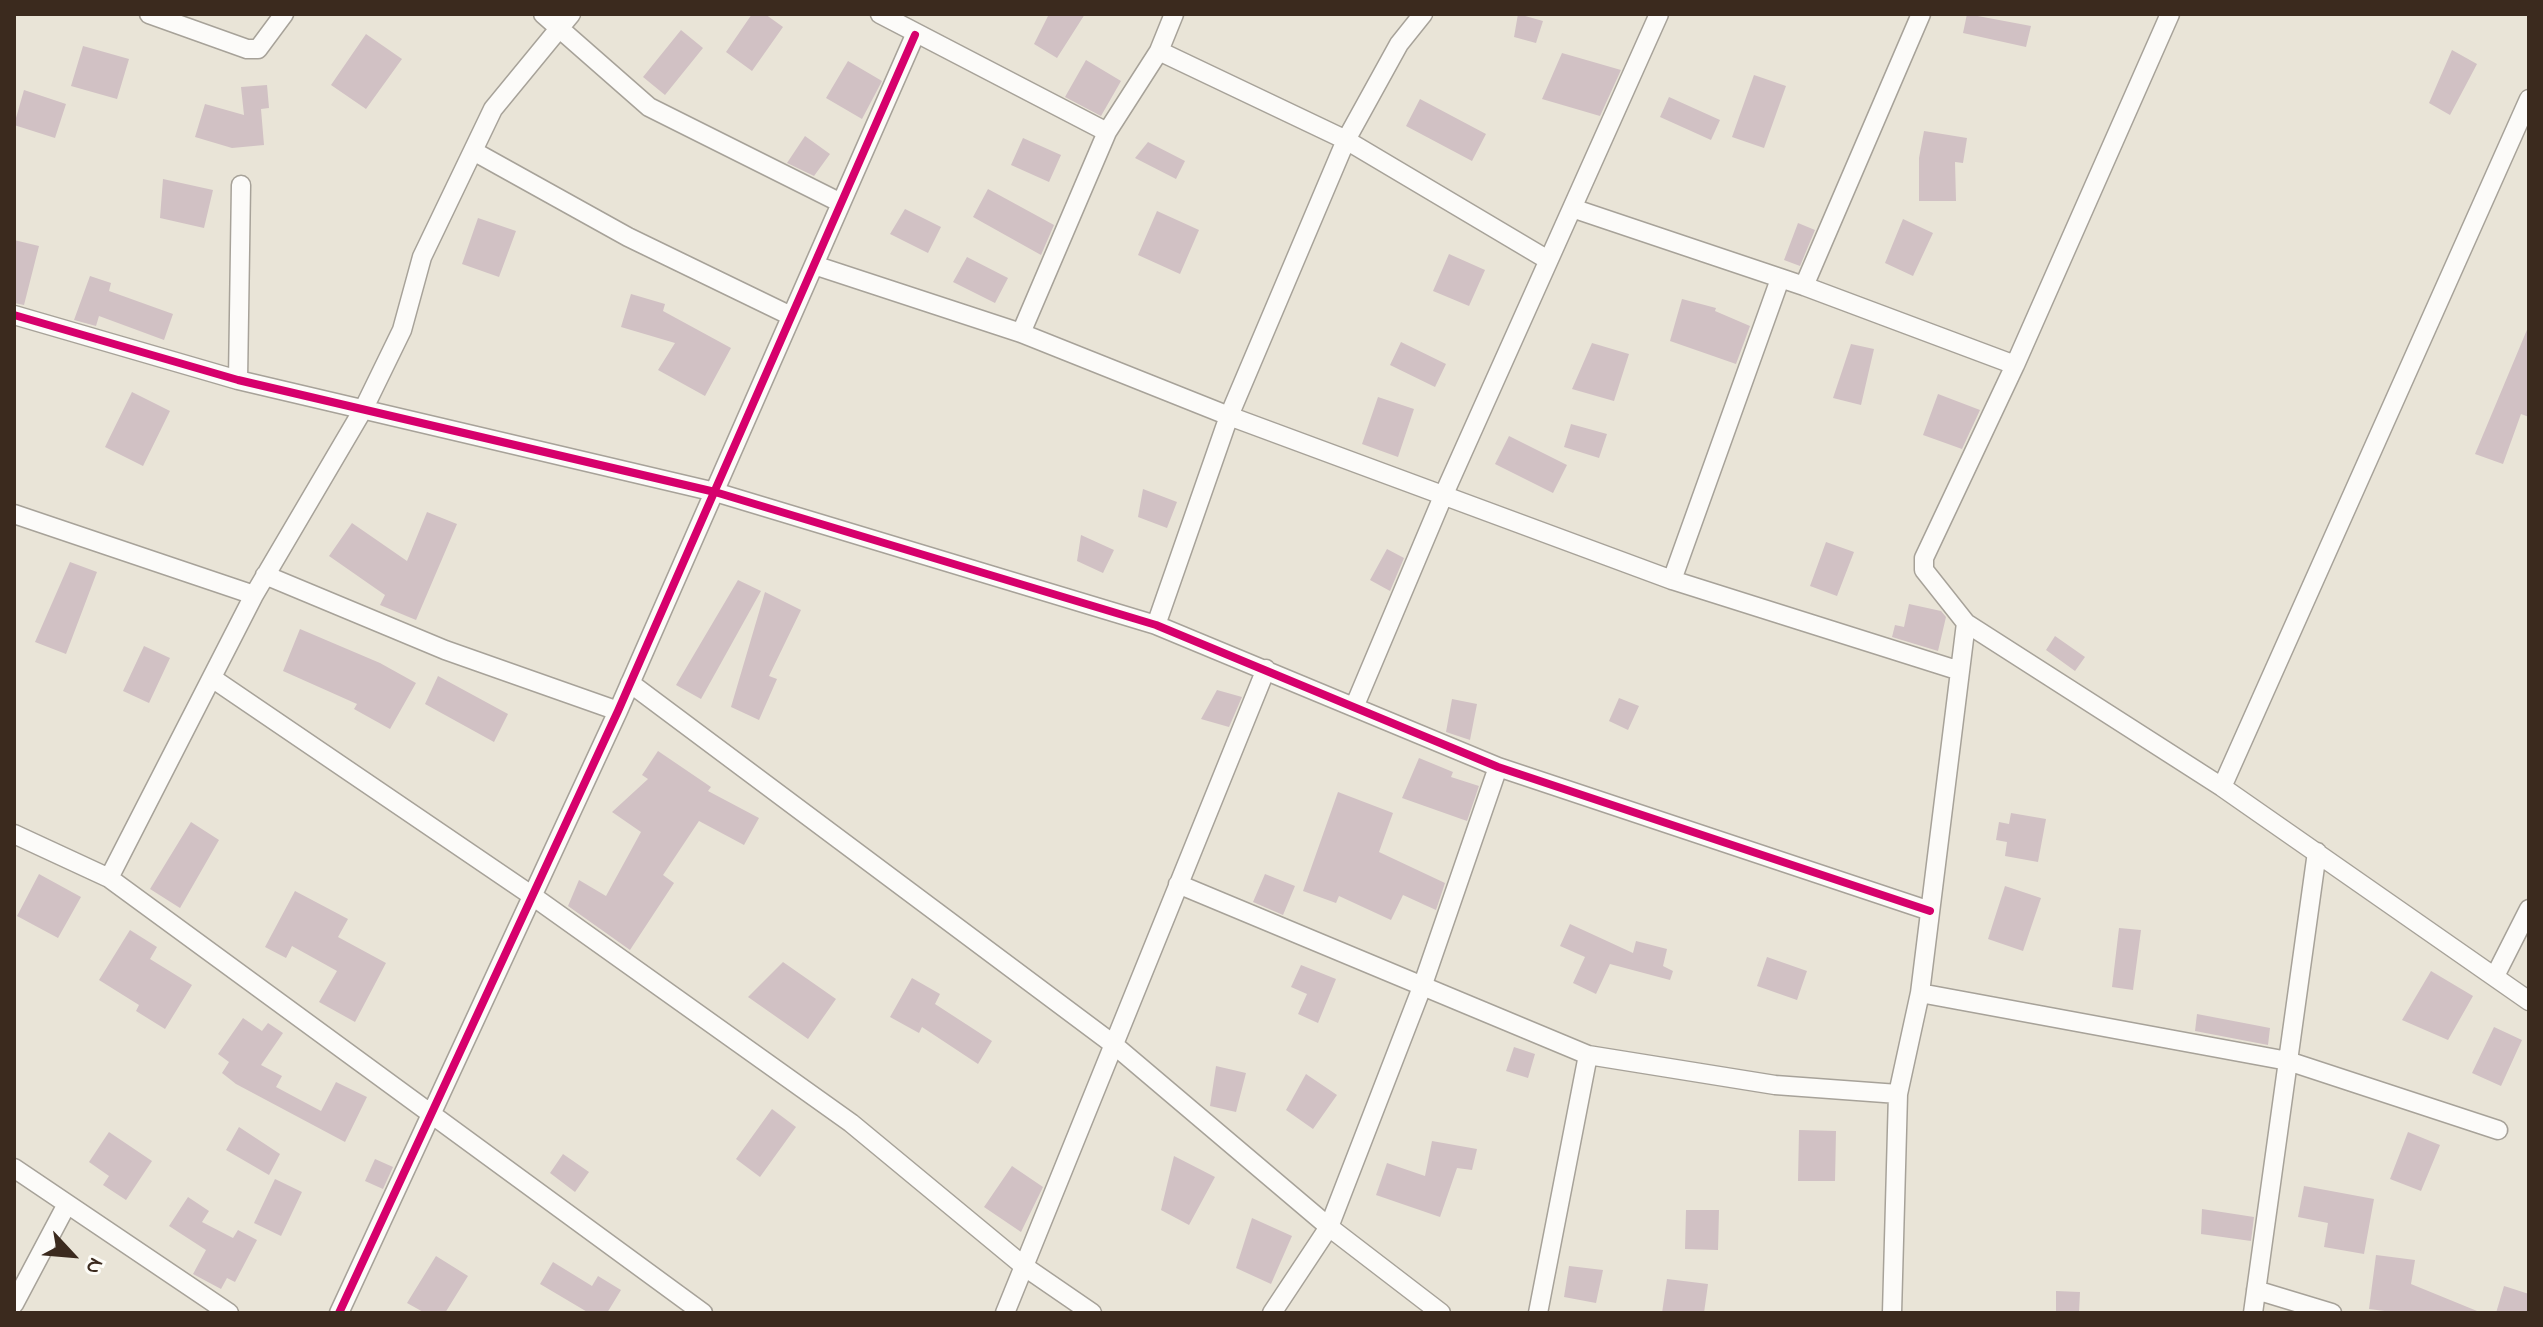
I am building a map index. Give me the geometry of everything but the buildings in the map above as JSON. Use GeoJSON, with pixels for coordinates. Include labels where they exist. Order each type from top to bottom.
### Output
{"type":"FeatureCollection","features":[{"type":"Feature","properties":{"kind":"street"},"geometry":{"type":"LineString","coordinates":[[149,14],[247,49],[258,49],[284,14]]}},
{"type":"Feature","properties":{"kind":"street"},"geometry":{"type":"LineString","coordinates":[[543,14],[649,107],[841,203]]}},
{"type":"Feature","properties":{"kind":"street"},"geometry":{"type":"LineString","coordinates":[[109,878],[254,595],[364,408],[402,330],[422,257],[493,109],[571,14]]}},
{"type":"Feature","properties":{"kind":"street"},"geometry":{"type":"LineString","coordinates":[[880,14],[915,35],[1107,132]]}},
{"type":"Feature","properties":{"kind":"street"},"geometry":{"type":"LineString","coordinates":[[1021,333],[1107,132],[1159,51],[1174,14]]}},
{"type":"Feature","properties":{"kind":"street"},"geometry":{"type":"LineString","coordinates":[[1156,625],[1229,416],[1346,140],[1399,44],[1423,14]]}},
{"type":"Feature","properties":{"kind":"street"},"geometry":{"type":"LineString","coordinates":[[1355,705],[1444,494],[1659,14]]}},
{"type":"Feature","properties":{"kind":"street"},"geometry":{"type":"LineString","coordinates":[[1804,286],[1921,14]]}},
{"type":"Feature","properties":{"kind":"street"},"geometry":{"type":"LineString","coordinates":[[2170,14],[2015,365],[1924,558],[1924,570],[1966,623],[2222,787],[2529,1001]]}},
{"type":"Feature","properties":{"kind":"street"},"geometry":{"type":"LineString","coordinates":[[339,1313],[618,711],[915,35]]}},
{"type":"Feature","properties":{"kind":"street"},"geometry":{"type":"LineString","coordinates":[[1159,51],[1346,140],[1548,260]]}},
{"type":"Feature","properties":{"kind":"street"},"geometry":{"type":"LineString","coordinates":[[2222,787],[2529,99]]}},
{"type":"Feature","properties":{"kind":"street"},"geometry":{"type":"LineString","coordinates":[[475,152],[628,237],[791,316]]}},
{"type":"Feature","properties":{"kind":"street"},"geometry":{"type":"LineString","coordinates":[[238,380],[241,185]]}},
{"type":"Feature","properties":{"kind":"street"},"geometry":{"type":"LineString","coordinates":[[1572,208],[1804,286],[2015,365]]}},
{"type":"Feature","properties":{"kind":"street"},"geometry":{"type":"LineString","coordinates":[[814,265],[1021,333],[1229,416],[1672,580],[1960,671]]}},
{"type":"Feature","properties":{"kind":"street"},"geometry":{"type":"LineString","coordinates":[[1672,580],[1780,279]]}},
{"type":"Feature","properties":{"kind":"street"},"geometry":{"type":"LineString","coordinates":[[14,315],[238,380],[715,492],[1156,625],[1355,705],[1498,767],[1930,911]]}},
{"type":"Feature","properties":{"kind":"street"},"geometry":{"type":"LineString","coordinates":[[14,514],[254,595]]}},
{"type":"Feature","properties":{"kind":"street"},"geometry":{"type":"LineString","coordinates":[[265,575],[445,650],[618,711]]}},
{"type":"Feature","properties":{"kind":"street"},"geometry":{"type":"LineString","coordinates":[[1892,1313],[1898,1094],[1920,993],[1966,623]]}},
{"type":"Feature","properties":{"kind":"street"},"geometry":{"type":"LineString","coordinates":[[1005,1313],[1266,669]]}},
{"type":"Feature","properties":{"kind":"street"},"geometry":{"type":"LineString","coordinates":[[212,678],[534,897],[851,1123],[1025,1267],[1092,1313]]}},
{"type":"Feature","properties":{"kind":"street"},"geometry":{"type":"LineString","coordinates":[[630,683],[1113,1044],[1329,1227],[1441,1313]]}},
{"type":"Feature","properties":{"kind":"street"},"geometry":{"type":"LineString","coordinates":[[1272,1313],[1329,1227],[1422,987],[1498,767]]}},
{"type":"Feature","properties":{"kind":"street"},"geometry":{"type":"LineString","coordinates":[[14,834],[109,878],[432,1111],[703,1313]]}},
{"type":"Feature","properties":{"kind":"street"},"geometry":{"type":"LineString","coordinates":[[2253,1313],[2317,852]]}},
{"type":"Feature","properties":{"kind":"street"},"geometry":{"type":"LineString","coordinates":[[1178,884],[1588,1055],[1775,1085],[1898,1094]]}},
{"type":"Feature","properties":{"kind":"street"},"geometry":{"type":"LineString","coordinates":[[2495,976],[2529,909]]}},
{"type":"Feature","properties":{"kind":"street"},"geometry":{"type":"LineString","coordinates":[[1920,993],[2288,1061],[2498,1130]]}},
{"type":"Feature","properties":{"kind":"street"},"geometry":{"type":"LineString","coordinates":[[1538,1313],[1588,1055]]}},
{"type":"Feature","properties":{"kind":"street"},"geometry":{"type":"LineString","coordinates":[[14,1168],[229,1313]]}},
{"type":"Feature","properties":{"kind":"street"},"geometry":{"type":"LineString","coordinates":[[14,1304],[67,1204]]}},
{"type":"Feature","properties":{"kind":"street"},"geometry":{"type":"LineString","coordinates":[[2256,1290],[2332,1313]]}},
{"type":"Feature","properties":{"kind":"cycle path"},"geometry":{"type":"LineString","coordinates":[[339,1313],[618,711],[915,35]]}},
{"type":"Feature","properties":{"kind":"cycle path"},"geometry":{"type":"LineString","coordinates":[[14,315],[238,380],[715,492],[1156,625],[1498,767],[1930,911]]}}]}
